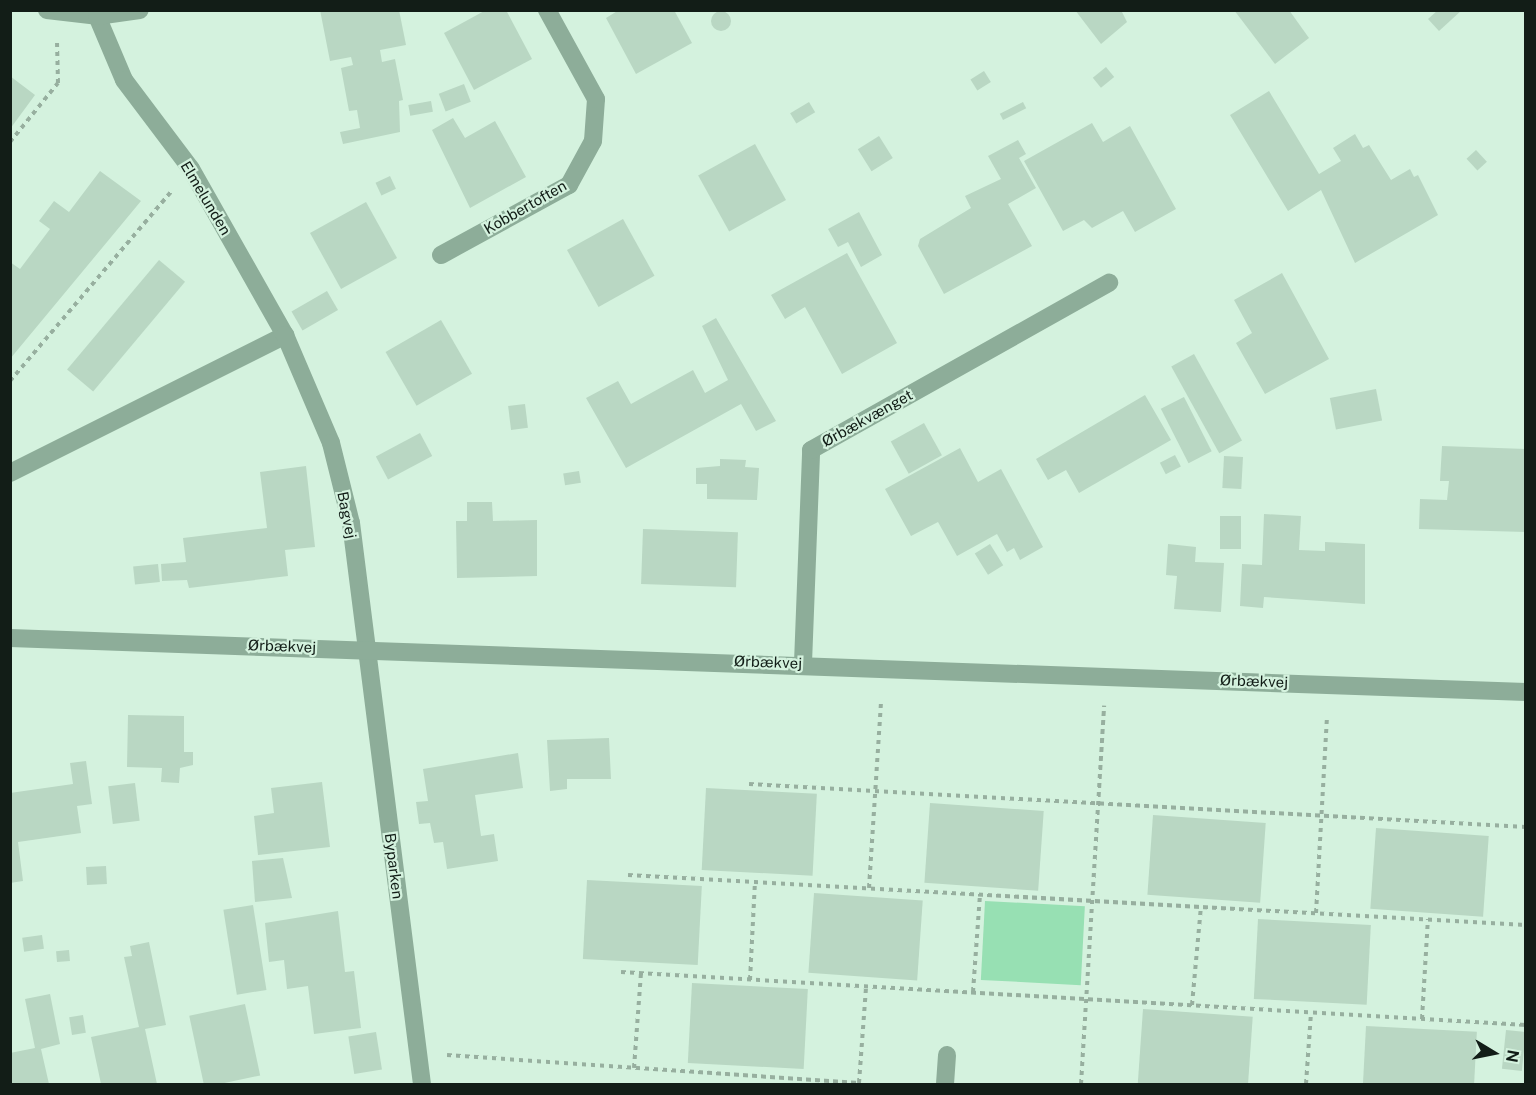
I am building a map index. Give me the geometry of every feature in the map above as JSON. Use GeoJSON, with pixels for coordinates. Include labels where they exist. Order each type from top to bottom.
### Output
{"type":"FeatureCollection","features":[{"type":"Feature","properties":{"kind":"street"},"geometry":{"type":"LineString","coordinates":[[52,11],[97,16],[140,10]]}},
{"type":"Feature","properties":{"kind":"street","name":"Kobbertoften"},"geometry":{"type":"LineString","coordinates":[[441,255],[569,185],[593,141],[596,99],[547,10]]}},
{"type":"Feature","properties":{"kind":"street","name":"Elmelunden"},"geometry":{"type":"LineString","coordinates":[[97,16],[124,80],[191,169],[285,335],[309,385]]}},
{"type":"Feature","properties":{"kind":"street","name":"Ørbækvænget"},"geometry":{"type":"LineString","coordinates":[[803,663],[811,450],[1109,283]]}},
{"type":"Feature","properties":{"kind":"street"},"geometry":{"type":"LineString","coordinates":[[10,473],[285,335]]}},
{"type":"Feature","properties":{"kind":"street","name":"Bagvej"},"geometry":{"type":"LineString","coordinates":[[309,385],[351,523],[365,649]]}},
{"type":"Feature","properties":{"kind":"street","name":"Ørbækvej"},"geometry":{"type":"LineString","coordinates":[[10,638],[803,663],[1526,692]]}},
{"type":"Feature","properties":{"kind":"street","name":"Byparken"},"geometry":{"type":"LineString","coordinates":[[365,649],[422,1084],[435,1084]]}},
{"type":"Feature","properties":{"kind":"street"},"geometry":{"type":"LineString","coordinates":[[945,1084],[947,1055]]}},
{"type":"Feature","properties":{"kind":"path"},"geometry":{"type":"LineString","coordinates":[[10,142],[58,83],[52,11]]}},
{"type":"Feature","properties":{"kind":"path"},"geometry":{"type":"LineString","coordinates":[[10,381],[191,169]]}},
{"type":"Feature","properties":{"kind":"path"},"geometry":{"type":"LineString","coordinates":[[869,888],[884,666]]}},
{"type":"Feature","properties":{"kind":"path"},"geometry":{"type":"LineString","coordinates":[[1081,1084],[1106,675]]}},
{"type":"Feature","properties":{"kind":"path"},"geometry":{"type":"LineString","coordinates":[[1316,913],[1329,684]]}},
{"type":"Feature","properties":{"kind":"path"},"geometry":{"type":"LineString","coordinates":[[749,784],[1526,827]]}},
{"type":"Feature","properties":{"kind":"path"},"geometry":{"type":"LineString","coordinates":[[628,875],[1526,925]]}},
{"type":"Feature","properties":{"kind":"path"},"geometry":{"type":"LineString","coordinates":[[750,980],[755,882]]}},
{"type":"Feature","properties":{"kind":"path"},"geometry":{"type":"LineString","coordinates":[[973,993],[980,894]]}},
{"type":"Feature","properties":{"kind":"path"},"geometry":{"type":"LineString","coordinates":[[1192,1005],[1202,907]]}},
{"type":"Feature","properties":{"kind":"path"},"geometry":{"type":"LineString","coordinates":[[1422,1019],[1428,919]]}},
{"type":"Feature","properties":{"kind":"path"},"geometry":{"type":"LineString","coordinates":[[621,972],[1526,1024]]}},
{"type":"Feature","properties":{"kind":"path"},"geometry":{"type":"LineString","coordinates":[[634,1068],[641,973]]}},
{"type":"Feature","properties":{"kind":"path"},"geometry":{"type":"LineString","coordinates":[[418,1053],[859,1084],[866,987]]}},
{"type":"Feature","properties":{"kind":"path"},"geometry":{"type":"LineString","coordinates":[[1306,1084],[1311,1012]]}},
{"type":"Feature","properties":{"kind":"green space"},"geometry":{"type":"Polygon","coordinates":[[[985,901],[1085,906],[1081,985],[981,980],[985,901]]]}},
{"type":"Feature","properties":{"kind":"building"},"geometry":{"type":"Polygon","coordinates":[[[320,10],[399,10],[406,45],[380,50],[382,62],[395,59],[403,100],[399,101],[400,132],[343,144],[340,132],[360,128],[357,110],[349,111],[341,68],[353,65],[351,57],[330,61],[320,10]]]}},
{"type":"Feature","properties":{"kind":"building"},"geometry":{"type":"Polygon","coordinates":[[[486,10],[506,10],[532,59],[474,90],[444,33],[486,10]]]}},
{"type":"Feature","properties":{"kind":"building"},"geometry":{"type":"Polygon","coordinates":[[[619,10],[674,10],[692,43],[636,74],[606,18],[619,10]]]}},
{"type":"Feature","properties":{"kind":"building"},"geometry":{"type":"Polygon","coordinates":[[[1075,10],[1121,10],[1127,22],[1101,44],[1075,10]]]}},
{"type":"Feature","properties":{"kind":"building"},"geometry":{"type":"Polygon","coordinates":[[[1234,10],[1289,10],[1309,38],[1275,64],[1234,10]]]}},
{"type":"Feature","properties":{"kind":"building"},"geometry":{"type":"Polygon","coordinates":[[[1438,10],[1462,10],[1439,31],[1428,19],[1438,10]]]}},
{"type":"Feature","properties":{"kind":"building"},"geometry":{"type":"Polygon","coordinates":[[[717,11],[725,11],[731,17],[731,25],[725,31],[717,31],[711,25],[711,17],[717,11]]]}},
{"type":"Feature","properties":{"kind":"building"},"geometry":{"type":"Polygon","coordinates":[[[1106,67],[1114,77],[1101,88],[1093,78],[1106,67]]]}},
{"type":"Feature","properties":{"kind":"building"},"geometry":{"type":"Polygon","coordinates":[[[984,71],[991,82],[977,91],[970,79],[984,71]]]}},
{"type":"Feature","properties":{"kind":"building"},"geometry":{"type":"Polygon","coordinates":[[[10,76],[35,95],[10,129],[10,76]]]}},
{"type":"Feature","properties":{"kind":"building"},"geometry":{"type":"Polygon","coordinates":[[[464,84],[471,102],[446,111],[439,94],[464,84]]]}},
{"type":"Feature","properties":{"kind":"building"},"geometry":{"type":"Polygon","coordinates":[[[1269,91],[1319,174],[1341,161],[1333,148],[1355,134],[1363,148],[1369,145],[1391,180],[1410,169],[1414,177],[1418,175],[1438,215],[1355,263],[1321,190],[1288,211],[1230,115],[1269,91]]]}},
{"type":"Feature","properties":{"kind":"building"},"geometry":{"type":"Polygon","coordinates":[[[431,101],[433,112],[410,116],[408,105],[431,101]]]}},
{"type":"Feature","properties":{"kind":"building"},"geometry":{"type":"Polygon","coordinates":[[[809,102],[815,112],[796,124],[790,113],[809,102]]]}},
{"type":"Feature","properties":{"kind":"building"},"geometry":{"type":"Polygon","coordinates":[[[1023,102],[1026,108],[1003,120],[1000,114],[1023,102]]]}},
{"type":"Feature","properties":{"kind":"building"},"geometry":{"type":"Polygon","coordinates":[[[453,118],[465,138],[495,121],[526,177],[470,208],[432,130],[453,118]]]}},
{"type":"Feature","properties":{"kind":"building"},"geometry":{"type":"Polygon","coordinates":[[[1092,123],[1103,142],[1130,126],[1176,209],[1135,232],[1123,211],[1092,228],[1084,220],[1063,231],[1024,161],[1092,123]]]}},
{"type":"Feature","properties":{"kind":"building"},"geometry":{"type":"Polygon","coordinates":[[[879,136],[893,158],[872,171],[858,149],[879,136]]]}},
{"type":"Feature","properties":{"kind":"building"},"geometry":{"type":"Polygon","coordinates":[[[1018,140],[1026,154],[1019,158],[1036,188],[1008,204],[1032,246],[944,294],[918,246],[920,239],[971,208],[965,196],[1001,179],[988,156],[1018,140]]]}},
{"type":"Feature","properties":{"kind":"building"},"geometry":{"type":"Polygon","coordinates":[[[755,144],[786,200],[729,231],[698,176],[755,144]]]}},
{"type":"Feature","properties":{"kind":"building"},"geometry":{"type":"Polygon","coordinates":[[[1476,150],[1487,162],[1477,171],[1466,159],[1476,150]]]}},
{"type":"Feature","properties":{"kind":"building"},"geometry":{"type":"Polygon","coordinates":[[[100,171],[141,201],[10,359],[10,262],[20,269],[50,229],[39,221],[54,201],[69,212],[100,171]]]}},
{"type":"Feature","properties":{"kind":"building"},"geometry":{"type":"Polygon","coordinates":[[[390,176],[396,189],[381,195],[375,183],[390,176]]]}},
{"type":"Feature","properties":{"kind":"building"},"geometry":{"type":"Polygon","coordinates":[[[366,202],[397,258],[341,289],[310,233],[366,202]]]}},
{"type":"Feature","properties":{"kind":"building"},"geometry":{"type":"Polygon","coordinates":[[[859,212],[882,255],[861,267],[848,242],[838,247],[828,229],[859,212]]]}},
{"type":"Feature","properties":{"kind":"building"},"geometry":{"type":"Polygon","coordinates":[[[623,219],[655,276],[599,307],[567,250],[623,219]]]}},
{"type":"Feature","properties":{"kind":"building"},"geometry":{"type":"Polygon","coordinates":[[[847,253],[897,343],[842,374],[805,307],[785,319],[771,295],[847,253]]]}},
{"type":"Feature","properties":{"kind":"building"},"geometry":{"type":"Polygon","coordinates":[[[159,260],[185,282],[93,391],[67,370],[159,260]]]}},
{"type":"Feature","properties":{"kind":"building"},"geometry":{"type":"Polygon","coordinates":[[[1282,273],[1329,359],[1265,394],[1236,343],[1252,333],[1234,300],[1282,273]]]}},
{"type":"Feature","properties":{"kind":"building"},"geometry":{"type":"Polygon","coordinates":[[[327,291],[338,310],[302,331],[291,312],[327,291]]]}},
{"type":"Feature","properties":{"kind":"building"},"geometry":{"type":"Polygon","coordinates":[[[716,318],[776,421],[756,431],[741,404],[626,468],[586,398],[618,381],[631,404],[693,370],[705,393],[728,380],[702,326],[716,318]]]}},
{"type":"Feature","properties":{"kind":"building"},"geometry":{"type":"Polygon","coordinates":[[[441,320],[472,374],[417,406],[386,352],[441,320]]]}},
{"type":"Feature","properties":{"kind":"building"},"geometry":{"type":"Polygon","coordinates":[[[1194,354],[1242,441],[1219,453],[1171,367],[1194,354]]]}},
{"type":"Feature","properties":{"kind":"building"},"geometry":{"type":"Polygon","coordinates":[[[1376,389],[1382,420],[1336,429],[1330,398],[1376,389]]]}},
{"type":"Feature","properties":{"kind":"building"},"geometry":{"type":"Polygon","coordinates":[[[1145,395],[1171,440],[1079,493],[1066,470],[1048,480],[1036,459],[1145,395]]]}},
{"type":"Feature","properties":{"kind":"building"},"geometry":{"type":"Polygon","coordinates":[[[1184,397],[1212,451],[1189,463],[1161,409],[1184,397]]]}},
{"type":"Feature","properties":{"kind":"building"},"geometry":{"type":"Polygon","coordinates":[[[525,404],[528,428],[511,430],[508,406],[525,404]]]}},
{"type":"Feature","properties":{"kind":"building"},"geometry":{"type":"Polygon","coordinates":[[[924,423],[942,455],[909,474],[891,441],[924,423]]]}},
{"type":"Feature","properties":{"kind":"building"},"geometry":{"type":"Polygon","coordinates":[[[420,433],[432,456],[388,479],[376,456],[420,433]]]}},
{"type":"Feature","properties":{"kind":"building"},"geometry":{"type":"Polygon","coordinates":[[[1442,446],[1526,449],[1526,532],[1419,529],[1420,499],[1447,500],[1449,481],[1440,481],[1442,446]]]}},
{"type":"Feature","properties":{"kind":"building"},"geometry":{"type":"Polygon","coordinates":[[[960,448],[978,482],[1001,469],[1043,547],[1020,560],[1014,548],[1007,552],[997,534],[957,556],[938,522],[911,536],[885,489],[960,448]]]}},
{"type":"Feature","properties":{"kind":"building"},"geometry":{"type":"Polygon","coordinates":[[[1175,455],[1181,467],[1166,474],[1160,463],[1175,455]]]}},
{"type":"Feature","properties":{"kind":"building"},"geometry":{"type":"Polygon","coordinates":[[[1224,456],[1243,457],[1241,489],[1222,488],[1224,456]]]}},
{"type":"Feature","properties":{"kind":"building"},"geometry":{"type":"Polygon","coordinates":[[[720,459],[746,460],[745,467],[759,468],[757,500],[707,499],[707,484],[696,484],[696,468],[720,466],[720,459]]]}},
{"type":"Feature","properties":{"kind":"building"},"geometry":{"type":"Polygon","coordinates":[[[306,466],[315,547],[285,550],[288,576],[189,588],[187,580],[162,581],[161,564],[186,562],[183,538],[267,528],[260,472],[306,466]]]}},
{"type":"Feature","properties":{"kind":"building"},"geometry":{"type":"Polygon","coordinates":[[[579,471],[581,483],[565,485],[563,474],[579,471]]]}},
{"type":"Feature","properties":{"kind":"building"},"geometry":{"type":"Polygon","coordinates":[[[467,502],[492,502],[493,521],[537,520],[537,576],[457,578],[456,521],[467,521],[467,502]]]}},
{"type":"Feature","properties":{"kind":"building"},"geometry":{"type":"Polygon","coordinates":[[[1264,514],[1301,516],[1299,550],[1325,551],[1325,542],[1365,544],[1365,604],[1264,597],[1263,608],[1240,606],[1242,564],[1262,565],[1264,514]]]}},
{"type":"Feature","properties":{"kind":"building"},"geometry":{"type":"Polygon","coordinates":[[[1220,516],[1241,516],[1241,549],[1220,549],[1220,516]]]}},
{"type":"Feature","properties":{"kind":"building"},"geometry":{"type":"Polygon","coordinates":[[[643,529],[738,532],[736,587],[641,584],[643,529]]]}},
{"type":"Feature","properties":{"kind":"building"},"geometry":{"type":"Polygon","coordinates":[[[990,544],[1003,565],[988,575],[975,554],[990,544]]]}},
{"type":"Feature","properties":{"kind":"building"},"geometry":{"type":"Polygon","coordinates":[[[1168,544],[1196,547],[1195,562],[1224,563],[1221,612],[1174,609],[1177,576],[1166,575],[1168,544]]]}},
{"type":"Feature","properties":{"kind":"building"},"geometry":{"type":"Polygon","coordinates":[[[158,564],[160,582],[135,585],[133,567],[158,564]]]}},
{"type":"Feature","properties":{"kind":"building"},"geometry":{"type":"Polygon","coordinates":[[[128,715],[184,716],[184,752],[193,752],[193,765],[180,768],[179,783],[161,782],[162,768],[127,767],[128,715]]]}},
{"type":"Feature","properties":{"kind":"building"},"geometry":{"type":"Polygon","coordinates":[[[609,738],[611,779],[567,779],[567,789],[550,791],[547,740],[609,738]]]}},
{"type":"Feature","properties":{"kind":"building"},"geometry":{"type":"Polygon","coordinates":[[[518,753],[523,788],[475,795],[481,836],[494,834],[498,861],[447,869],[443,842],[434,843],[430,823],[419,824],[416,802],[428,801],[423,769],[518,753]]]}},
{"type":"Feature","properties":{"kind":"building"},"geometry":{"type":"Polygon","coordinates":[[[86,761],[92,804],[77,806],[81,833],[18,842],[23,881],[10,883],[10,793],[73,784],[70,763],[86,761]]]}},
{"type":"Feature","properties":{"kind":"building"},"geometry":{"type":"Polygon","coordinates":[[[322,782],[330,847],[258,855],[254,816],[274,813],[271,788],[322,782]]]}},
{"type":"Feature","properties":{"kind":"building"},"geometry":{"type":"Polygon","coordinates":[[[135,783],[140,821],[113,824],[108,786],[135,783]]]}},
{"type":"Feature","properties":{"kind":"building"},"geometry":{"type":"Polygon","coordinates":[[[706,788],[817,794],[813,876],[702,870],[706,788]]]}},
{"type":"Feature","properties":{"kind":"building"},"geometry":{"type":"Polygon","coordinates":[[[930,803],[1044,811],[1038,891],[924,883],[930,803]]]}},
{"type":"Feature","properties":{"kind":"building"},"geometry":{"type":"Polygon","coordinates":[[[1153,815],[1266,823],[1260,903],[1147,895],[1153,815]]]}},
{"type":"Feature","properties":{"kind":"building"},"geometry":{"type":"Polygon","coordinates":[[[1376,828],[1489,836],[1483,917],[1370,909],[1376,828]]]}},
{"type":"Feature","properties":{"kind":"building"},"geometry":{"type":"Polygon","coordinates":[[[283,858],[292,898],[255,902],[252,861],[283,858]]]}},
{"type":"Feature","properties":{"kind":"building"},"geometry":{"type":"Polygon","coordinates":[[[106,866],[107,884],[87,885],[86,867],[106,866]]]}},
{"type":"Feature","properties":{"kind":"building"},"geometry":{"type":"Polygon","coordinates":[[[587,880],[702,886],[698,965],[583,959],[587,880]]]}},
{"type":"Feature","properties":{"kind":"building"},"geometry":{"type":"Polygon","coordinates":[[[814,893],[923,901],[917,980],[808,973],[814,893]]]}},
{"type":"Feature","properties":{"kind":"building"},"geometry":{"type":"Polygon","coordinates":[[[253,905],[266,990],[237,995],[223,910],[253,905]]]}},
{"type":"Feature","properties":{"kind":"building"},"geometry":{"type":"Polygon","coordinates":[[[338,911],[345,972],[354,971],[361,1028],[314,1034],[308,986],[287,989],[284,960],[269,962],[265,923],[338,911]]]}},
{"type":"Feature","properties":{"kind":"building"},"geometry":{"type":"Polygon","coordinates":[[[1258,919],[1371,925],[1367,1005],[1254,999],[1258,919]]]}},
{"type":"Feature","properties":{"kind":"building"},"geometry":{"type":"Polygon","coordinates":[[[42,935],[44,949],[24,952],[22,938],[42,935]]]}},
{"type":"Feature","properties":{"kind":"building"},"geometry":{"type":"Polygon","coordinates":[[[149,942],[166,1025],[145,1029],[157,1084],[101,1084],[91,1037],[139,1027],[124,957],[132,956],[130,946],[149,942]]]}},
{"type":"Feature","properties":{"kind":"building"},"geometry":{"type":"Polygon","coordinates":[[[69,950],[70,961],[57,962],[56,951],[69,950]]]}},
{"type":"Feature","properties":{"kind":"building"},"geometry":{"type":"Polygon","coordinates":[[[692,983],[808,989],[804,1069],[688,1063],[692,983]]]}},
{"type":"Feature","properties":{"kind":"building"},"geometry":{"type":"Polygon","coordinates":[[[50,994],[60,1044],[41,1049],[49,1084],[10,1084],[10,1053],[35,1048],[25,999],[50,994]]]}},
{"type":"Feature","properties":{"kind":"building"},"geometry":{"type":"Polygon","coordinates":[[[245,1004],[260,1075],[220,1084],[204,1084],[189,1016],[245,1004]]]}},
{"type":"Feature","properties":{"kind":"building"},"geometry":{"type":"Polygon","coordinates":[[[1143,1009],[1253,1017],[1248,1084],[1138,1084],[1143,1009]]]}},
{"type":"Feature","properties":{"kind":"building"},"geometry":{"type":"Polygon","coordinates":[[[83,1015],[86,1033],[72,1035],[69,1017],[83,1015]]]}},
{"type":"Feature","properties":{"kind":"building"},"geometry":{"type":"Polygon","coordinates":[[[1366,1026],[1477,1032],[1474,1084],[1363,1084],[1366,1026]]]}},
{"type":"Feature","properties":{"kind":"building"},"geometry":{"type":"Polygon","coordinates":[[[1506,1030],[1526,1032],[1522,1071],[1502,1069],[1506,1030]]]}},
{"type":"Feature","properties":{"kind":"building"},"geometry":{"type":"Polygon","coordinates":[[[376,1032],[382,1070],[354,1074],[348,1036],[376,1032]]]}}]}
